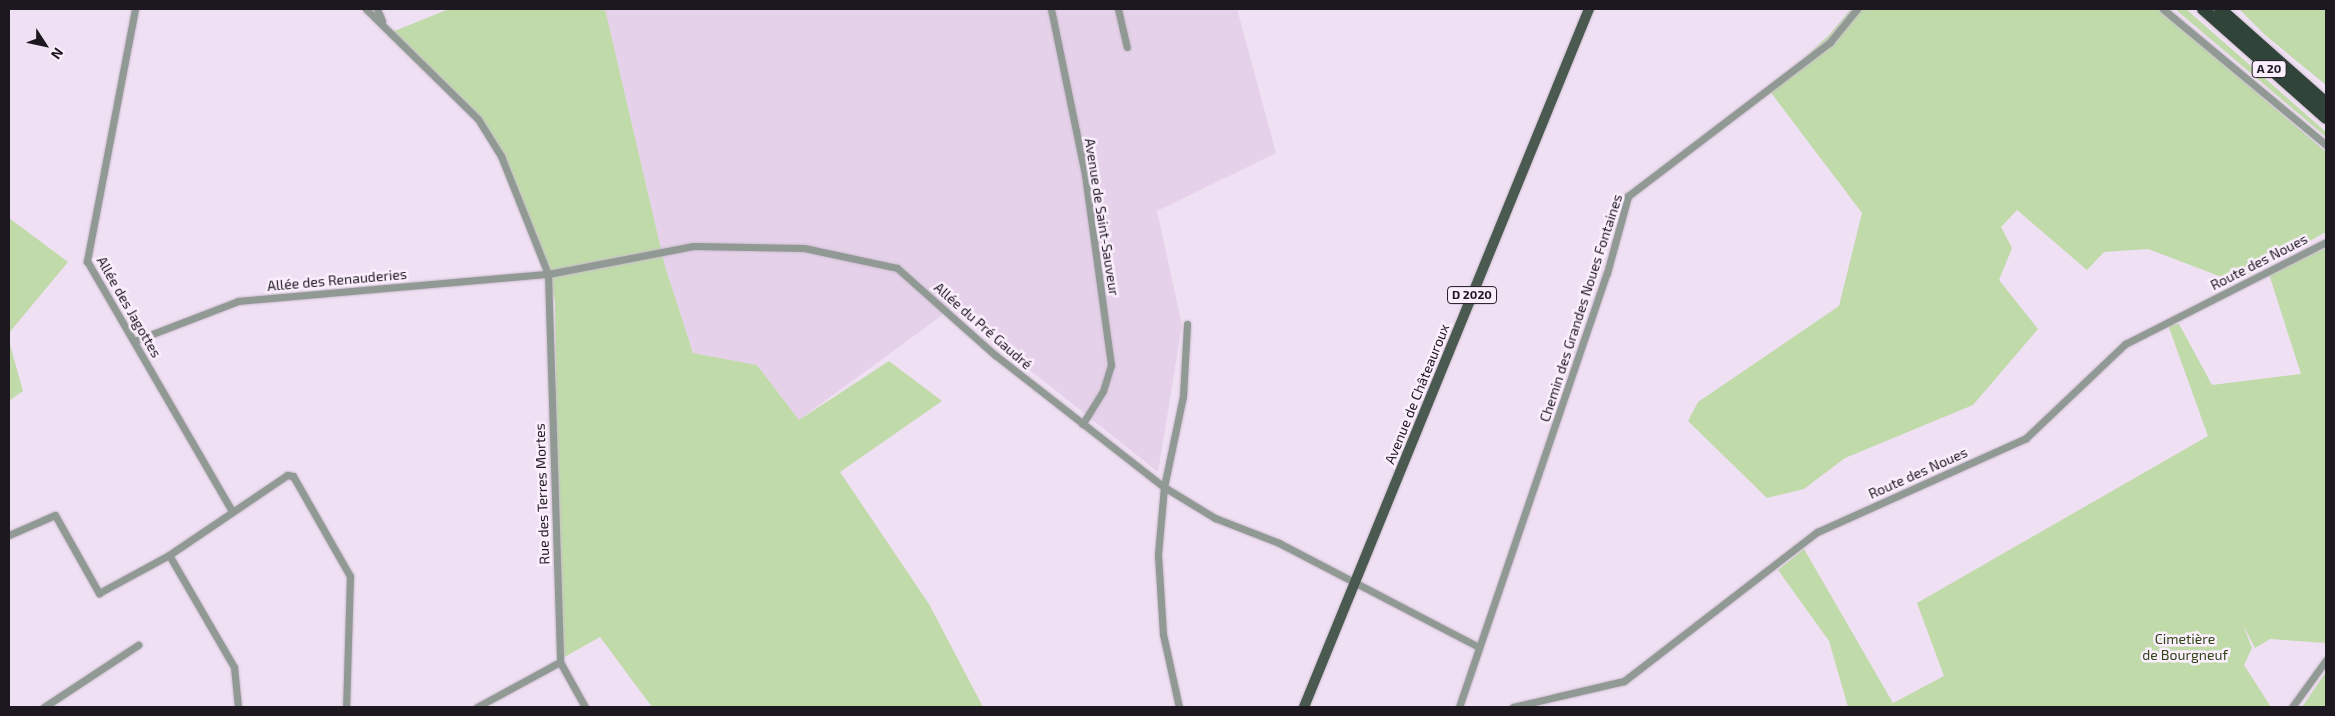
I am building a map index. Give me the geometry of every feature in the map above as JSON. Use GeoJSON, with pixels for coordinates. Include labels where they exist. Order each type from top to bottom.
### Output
{"type":"FeatureCollection","features":[{"type":"Feature","properties":{"kind":"highway","name":"A 20"},"geometry":{"type":"LineString","coordinates":[[2203,9],[2326,118]]}},
{"type":"Feature","properties":{"kind":"highway","name":"A 20"},"geometry":{"type":"LineString","coordinates":[[2220,9],[2326,102]]}},
{"type":"Feature","properties":{"kind":"main road","name":"Avenue de Châteauroux"},"geometry":{"type":"LineString","coordinates":[[1304,707],[1589,9]]}},
{"type":"Feature","properties":{"kind":"street","name":"Allée des Jagottes"},"geometry":{"type":"LineString","coordinates":[[135,9],[95,223],[86,251],[93,274],[232,511]]}},
{"type":"Feature","properties":{"kind":"street"},"geometry":{"type":"LineString","coordinates":[[366,9],[384,24]]}},
{"type":"Feature","properties":{"kind":"street"},"geometry":{"type":"LineString","coordinates":[[377,9],[384,24]]}},
{"type":"Feature","properties":{"kind":"street","name":"Avenue de Saint-Sauveur"},"geometry":{"type":"LineString","coordinates":[[1051,9],[1085,175],[1111,365],[1104,391],[1082,424]]}},
{"type":"Feature","properties":{"kind":"street"},"geometry":{"type":"LineString","coordinates":[[1118,9],[1127,47]]}},
{"type":"Feature","properties":{"kind":"street","name":"Chemin des Grandes Noues Fontaines"},"geometry":{"type":"LineString","coordinates":[[1459,707],[1607,273],[1628,196],[1822,48],[1856,9]]}},
{"type":"Feature","properties":{"kind":"street"},"geometry":{"type":"LineString","coordinates":[[2163,9],[2326,145]]}},
{"type":"Feature","properties":{"kind":"street","name":"Rue des Terres Mortes"},"geometry":{"type":"LineString","coordinates":[[384,24],[478,119],[501,156],[548,274],[560,662],[585,707]]}},
{"type":"Feature","properties":{"kind":"street","name":"Route des Noues"},"geometry":{"type":"LineString","coordinates":[[1513,707],[1624,681],[1817,532],[2026,438],[2125,344],[2326,242]]}},
{"type":"Feature","properties":{"kind":"street","name":"Allée du Pré Gaudré"},"geometry":{"type":"LineString","coordinates":[[548,274],[693,246],[804,248],[897,268],[1082,424],[1164,487],[1215,518],[1279,543],[1479,647]]}},
{"type":"Feature","properties":{"kind":"street","name":"Allée des Renauderies"},"geometry":{"type":"LineString","coordinates":[[134,341],[238,301],[548,274]]}},
{"type":"Feature","properties":{"kind":"street"},"geometry":{"type":"LineString","coordinates":[[1179,707],[1163,634],[1158,554],[1164,487],[1183,396],[1187,324]]}},
{"type":"Feature","properties":{"kind":"street"},"geometry":{"type":"LineString","coordinates":[[9,535],[55,515],[99,593],[169,555],[232,511],[292,476],[341,557],[350,576],[346,707]]}},
{"type":"Feature","properties":{"kind":"street"},"geometry":{"type":"LineString","coordinates":[[169,555],[234,667],[238,707]]}},
{"type":"Feature","properties":{"kind":"street"},"geometry":{"type":"LineString","coordinates":[[44,707],[138,645]]}},
{"type":"Feature","properties":{"kind":"street"},"geometry":{"type":"LineString","coordinates":[[2292,707],[2326,660]]}},
{"type":"Feature","properties":{"kind":"street"},"geometry":{"type":"LineString","coordinates":[[476,707],[560,662]]}},
{"type":"Feature","properties":{"kind":"shaded area"},"geometry":{"type":"Polygon","coordinates":[[[605,9],[1237,9],[1276,153],[1157,211],[1182,325],[1158,472],[952,308],[799,420],[757,365],[693,353],[665,266],[605,9]]]}},
{"type":"Feature","properties":{"kind":"green space"},"geometry":{"type":"Polygon","coordinates":[[[449,9],[605,9],[665,266],[693,353],[757,365],[799,420],[889,361],[942,401],[840,472],[929,604],[983,707],[652,707],[600,637],[559,660],[555,300],[536,235],[503,161],[478,120],[392,32],[449,9]]]}},
{"type":"Feature","properties":{"kind":"green space"},"geometry":{"type":"Polygon","coordinates":[[[1851,9],[2159,9],[2326,152],[2326,232],[2235,282],[2148,249],[2104,252],[2087,270],[2017,210],[2001,227],[2012,248],[1999,280],[2038,329],[1973,405],[1845,458],[1804,489],[1767,498],[1688,421],[1698,402],[1839,306],[1862,213],[1769,90],[1829,35],[1851,9]]]}},
{"type":"Feature","properties":{"kind":"green space"},"geometry":{"type":"Polygon","coordinates":[[[2175,9],[2186,9],[2326,132],[2326,137],[2175,9]]]}},
{"type":"Feature","properties":{"kind":"green space"},"geometry":{"type":"Polygon","coordinates":[[[2239,9],[2326,9],[2326,85],[2265,35],[2239,9]]]}},
{"type":"Feature","properties":{"kind":"green space"},"geometry":{"type":"Polygon","coordinates":[[[9,218],[68,262],[9,333],[9,218]]]}},
{"type":"Feature","properties":{"kind":"green space","name":"Cimetière de Bourgneuf"},"geometry":{"type":"Polygon","coordinates":[[[2326,248],[2326,643],[2270,639],[2255,648],[2243,625],[2252,648],[2244,665],[2271,707],[1848,707],[1829,641],[1778,570],[1804,549],[1893,703],[1944,676],[1917,603],[2208,436],[2168,325],[2179,324],[2212,385],[2301,374],[2269,274],[2326,248]]]}},
{"type":"Feature","properties":{"kind":"green space"},"geometry":{"type":"Polygon","coordinates":[[[9,341],[23,391],[9,401],[9,341]]]}},
{"type":"Feature","properties":{"kind":"green space"},"geometry":{"type":"Polygon","coordinates":[[[2326,672],[2326,707],[2302,707],[2326,672]]]}}]}
